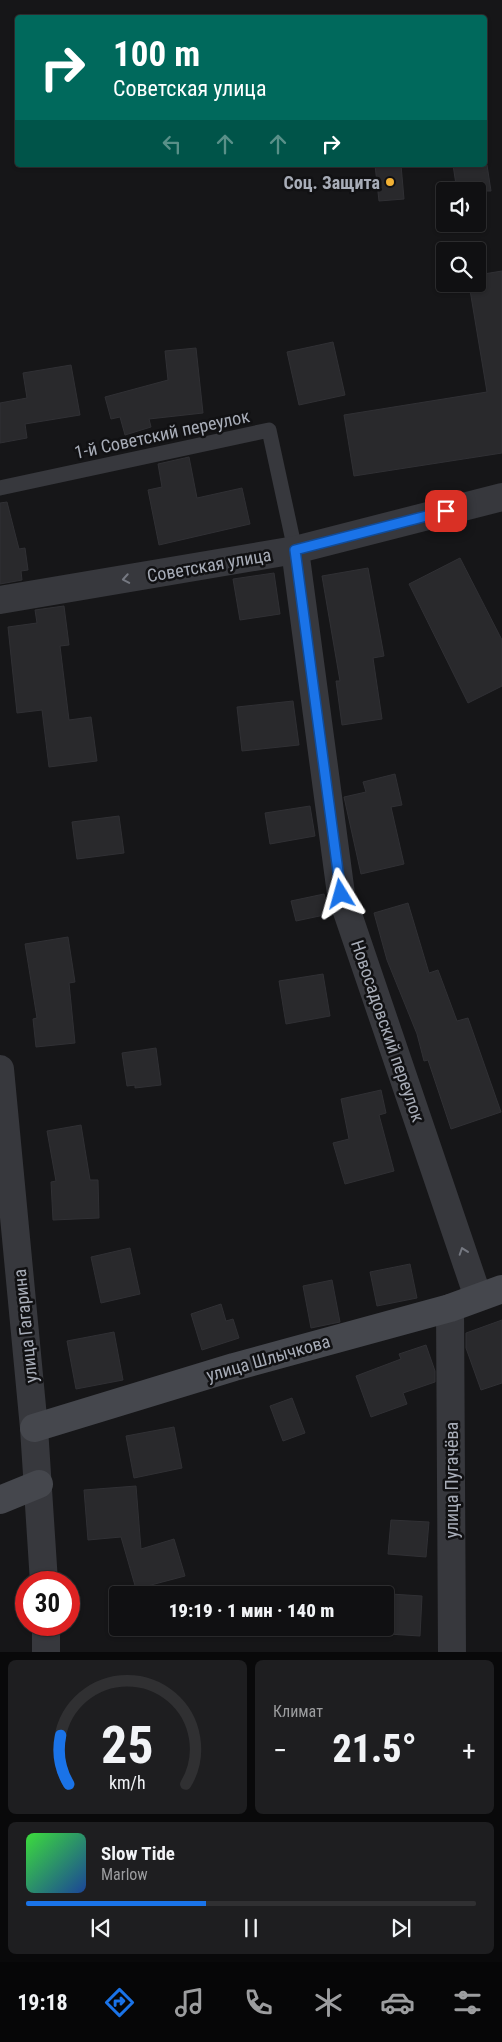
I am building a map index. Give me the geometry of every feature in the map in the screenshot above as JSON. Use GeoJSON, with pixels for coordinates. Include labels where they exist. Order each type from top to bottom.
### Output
{"type":"FeatureCollection","features":[{"type":"Feature","properties":{"kind":"street","name":"Советская улица"},"geometry":{"type":"LineString","coordinates":[[0,600],[295,550],[502,497]]}},
{"type":"Feature","properties":{"kind":"street","name":"Новосадовский переулок"},"geometry":{"type":"LineString","coordinates":[[295,550],[341,894],[490,1293]]}},
{"type":"Feature","properties":{"kind":"street","name":"улица Гагарина"},"geometry":{"type":"LineString","coordinates":[[1,1085],[39,1484],[43,1571]]}},
{"type":"Feature","properties":{"kind":"street","name":"улица Шлычкова"},"geometry":{"type":"LineString","coordinates":[[34,1428],[234,1367],[450,1308],[490,1293]]}},
{"type":"Feature","properties":{"kind":"street","name":"улица Пугачёва"},"geometry":{"type":"LineString","coordinates":[[450,1308],[452,1652]]}},
{"type":"Feature","properties":{"kind":"street"},"geometry":{"type":"LineString","coordinates":[[0,1500],[39,1484]]}},
{"type":"Feature","properties":{"kind":"street"},"geometry":{"type":"LineString","coordinates":[[46,1636],[46,1652]]}},
{"type":"Feature","properties":{"kind":"lane","name":"1-й Советский переулок"},"geometry":{"type":"LineString","coordinates":[[0,488],[269,430],[295,550]]}},
{"type":"Feature","properties":{"kind":"building"},"geometry":{"type":"Polygon","coordinates":[[[487,165],[491,191],[486,191],[486,182],[456,182],[453,167],[487,167],[487,165]]]}},
{"type":"Feature","properties":{"kind":"building","name":"Соц. Защита"},"geometry":{"type":"Polygon","coordinates":[[[375,167],[401,167],[404,199],[379,201],[375,167]]]}},
{"type":"Feature","properties":{"kind":"building"},"geometry":{"type":"Polygon","coordinates":[[[502,271],[502,453],[354,476],[344,415],[487,392],[470,292],[486,292],[486,274],[502,271]]]}},
{"type":"Feature","properties":{"kind":"building"},"geometry":{"type":"Polygon","coordinates":[[[333,342],[345,395],[299,405],[287,352],[333,342]]]}},
{"type":"Feature","properties":{"kind":"building"},"geometry":{"type":"Polygon","coordinates":[[[196,348],[203,413],[149,419],[151,427],[125,435],[120,417],[111,419],[105,397],[168,380],[165,351],[196,348]]]}},
{"type":"Feature","properties":{"kind":"building"},"geometry":{"type":"Polygon","coordinates":[[[71,365],[80,415],[25,424],[27,438],[0,443],[0,403],[27,398],[23,373],[71,365]]]}},
{"type":"Feature","properties":{"kind":"building"},"geometry":{"type":"Polygon","coordinates":[[[189,457],[197,498],[242,488],[250,524],[159,545],[148,490],[162,487],[158,464],[189,457]]]}},
{"type":"Feature","properties":{"kind":"building"},"geometry":{"type":"Polygon","coordinates":[[[7,502],[19,549],[25,548],[28,570],[21,571],[22,580],[0,584],[0,503],[7,502]]]}},
{"type":"Feature","properties":{"kind":"building"},"geometry":{"type":"Polygon","coordinates":[[[460,558],[502,640],[502,686],[468,703],[409,584],[460,558]]]}},
{"type":"Feature","properties":{"kind":"building"},"geometry":{"type":"Polygon","coordinates":[[[368,568],[384,656],[373,658],[382,719],[342,725],[336,681],[340,681],[322,576],[368,568]]]}},
{"type":"Feature","properties":{"kind":"building"},"geometry":{"type":"Polygon","coordinates":[[[274,573],[280,614],[240,620],[233,579],[274,573]]]}},
{"type":"Feature","properties":{"kind":"building"},"geometry":{"type":"Polygon","coordinates":[[[64,606],[69,645],[60,646],[69,720],[91,717],[97,761],[49,767],[42,710],[17,713],[8,627],[37,623],[35,610],[64,606]]]}},
{"type":"Feature","properties":{"kind":"building"},"geometry":{"type":"Polygon","coordinates":[[[293,701],[299,745],[242,751],[237,707],[293,701]]]}},
{"type":"Feature","properties":{"kind":"building"},"geometry":{"type":"Polygon","coordinates":[[[395,774],[402,805],[391,807],[404,864],[361,874],[344,797],[366,792],[363,782],[395,774]]]}},
{"type":"Feature","properties":{"kind":"building"},"geometry":{"type":"Polygon","coordinates":[[[310,806],[315,836],[270,844],[265,813],[310,806]]]}},
{"type":"Feature","properties":{"kind":"building"},"geometry":{"type":"Polygon","coordinates":[[[119,816],[124,853],[77,859],[72,822],[119,816]]]}},
{"type":"Feature","properties":{"kind":"building"},"geometry":{"type":"Polygon","coordinates":[[[324,894],[329,914],[296,921],[291,901],[324,894]]]}},
{"type":"Feature","properties":{"kind":"building"},"geometry":{"type":"Polygon","coordinates":[[[408,903],[429,973],[438,970],[457,1021],[468,1018],[501,1112],[451,1129],[428,1060],[424,1061],[417,1034],[387,960],[374,913],[408,903]]]}},
{"type":"Feature","properties":{"kind":"building"},"geometry":{"type":"Polygon","coordinates":[[[68,937],[75,982],[69,983],[75,1043],[36,1047],[33,1019],[37,1018],[25,944],[68,937]]]}},
{"type":"Feature","properties":{"kind":"building"},"geometry":{"type":"Polygon","coordinates":[[[323,974],[330,1016],[286,1024],[279,981],[323,974]]]}},
{"type":"Feature","properties":{"kind":"building"},"geometry":{"type":"Polygon","coordinates":[[[156,1048],[161,1085],[135,1088],[135,1085],[127,1086],[122,1053],[156,1048]]]}},
{"type":"Feature","properties":{"kind":"building"},"geometry":{"type":"Polygon","coordinates":[[[381,1090],[386,1113],[379,1115],[394,1171],[345,1184],[333,1143],[349,1139],[341,1099],[381,1090]]]}},
{"type":"Feature","properties":{"kind":"building"},"geometry":{"type":"Polygon","coordinates":[[[81,1125],[90,1180],[98,1180],[99,1218],[53,1220],[51,1182],[56,1181],[47,1131],[81,1125]]]}},
{"type":"Feature","properties":{"kind":"building"},"geometry":{"type":"Polygon","coordinates":[[[130,1248],[140,1294],[101,1303],[91,1257],[130,1248]]]}},
{"type":"Feature","properties":{"kind":"building"},"geometry":{"type":"Polygon","coordinates":[[[410,1264],[417,1298],[377,1306],[370,1272],[410,1264]]]}},
{"type":"Feature","properties":{"kind":"building"},"geometry":{"type":"Polygon","coordinates":[[[332,1280],[340,1322],[311,1328],[303,1286],[332,1280]]]}},
{"type":"Feature","properties":{"kind":"building"},"geometry":{"type":"Polygon","coordinates":[[[221,1304],[226,1321],[233,1319],[239,1338],[202,1350],[191,1314],[221,1304]]]}},
{"type":"Feature","properties":{"kind":"building"},"geometry":{"type":"Polygon","coordinates":[[[502,1320],[502,1383],[481,1390],[466,1348],[466,1333],[502,1320]]]}},
{"type":"Feature","properties":{"kind":"building"},"geometry":{"type":"Polygon","coordinates":[[[114,1332],[123,1380],[76,1389],[67,1341],[114,1332]]]}},
{"type":"Feature","properties":{"kind":"building"},"geometry":{"type":"Polygon","coordinates":[[[426,1345],[435,1371],[435,1382],[403,1393],[407,1404],[371,1417],[356,1376],[401,1359],[399,1354],[426,1345]]]}},
{"type":"Feature","properties":{"kind":"building"},"geometry":{"type":"Polygon","coordinates":[[[292,1398],[305,1433],[283,1441],[270,1406],[292,1398]]]}},
{"type":"Feature","properties":{"kind":"building"},"geometry":{"type":"Polygon","coordinates":[[[174,1427],[182,1468],[134,1478],[126,1436],[174,1427]]]}},
{"type":"Feature","properties":{"kind":"building"},"geometry":{"type":"Polygon","coordinates":[[[136,1486],[141,1549],[174,1539],[185,1576],[147,1586],[135,1586],[121,1537],[88,1540],[84,1490],[136,1486]]]}},
{"type":"Feature","properties":{"kind":"building"},"geometry":{"type":"Polygon","coordinates":[[[391,1520],[429,1522],[426,1557],[388,1554],[391,1520]]]}},
{"type":"Feature","properties":{"kind":"building"},"geometry":{"type":"Polygon","coordinates":[[[394,1594],[422,1596],[420,1636],[394,1634],[394,1594]]]}},
{"type":"Feature","properties":{"kind":"place","name":"Соц. Защита"},"geometry":{"type":"Point","coordinates":[390,182]}},
{"type":"Feature","properties":{"kind":"route"},"geometry":{"type":"LineString","coordinates":[[341,894],[295,550],[446,511]]}}]}
